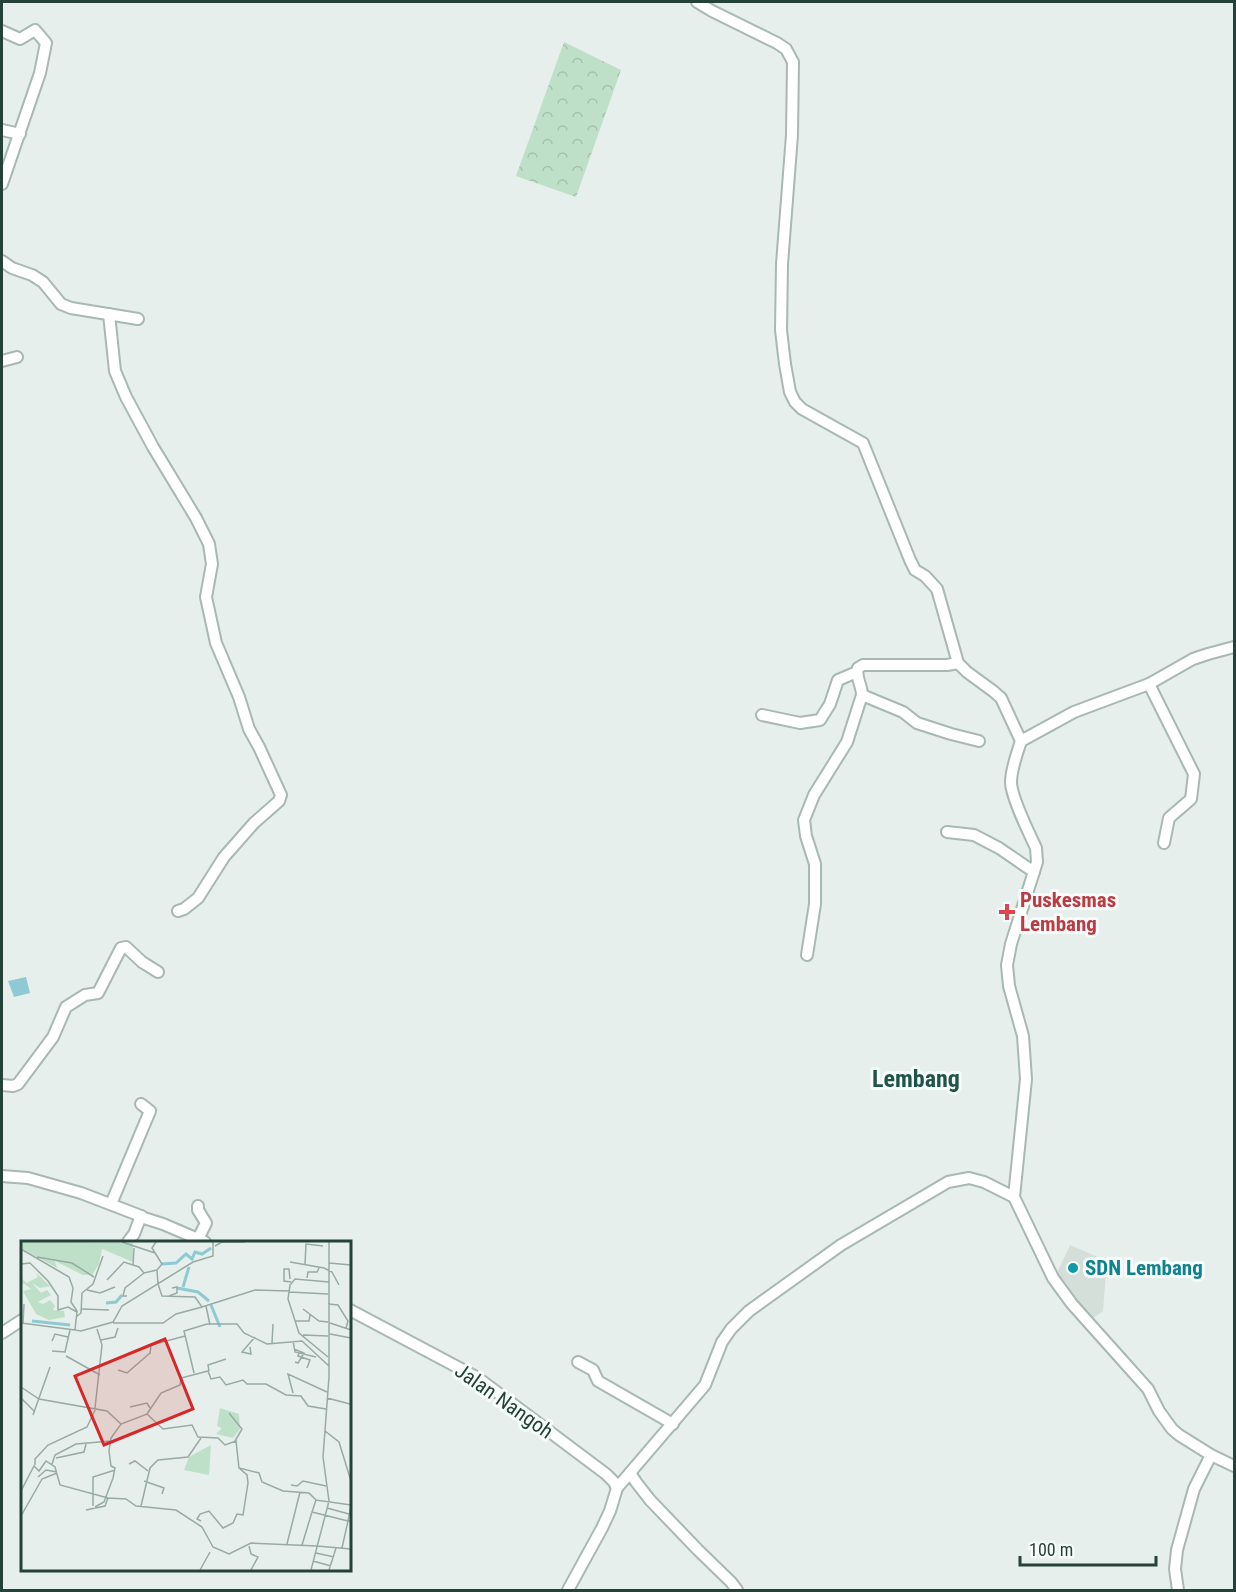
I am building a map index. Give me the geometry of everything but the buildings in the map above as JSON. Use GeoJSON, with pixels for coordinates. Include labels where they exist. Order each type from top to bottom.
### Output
{"type":"FeatureCollection","features":[{"type":"Feature","properties":{"kind":"street"},"geometry":{"type":"LineString","coordinates":[[697,2],[777,43],[786,49],[793,62],[792,135],[782,264],[781,330],[790,392],[802,409],[863,442],[915,570],[925,576],[937,589],[958,663],[1001,698],[1021,741],[1011,782],[1013,796],[1036,848],[1037,862],[1011,944],[1007,965],[1009,986],[1023,1036],[1026,1080],[1014,1197],[1053,1278],[1072,1304],[1148,1389],[1172,1428],[1211,1455],[1234,1466]]}},
{"type":"Feature","properties":{"kind":"street"},"geometry":{"type":"LineString","coordinates":[[2,32],[20,39],[35,30],[46,43],[40,73],[2,184]]}},
{"type":"Feature","properties":{"kind":"street"},"geometry":{"type":"LineString","coordinates":[[2,130],[20,134]]}},
{"type":"Feature","properties":{"kind":"street"},"geometry":{"type":"LineString","coordinates":[[2,261],[43,282],[61,304],[71,308],[138,320]]}},
{"type":"Feature","properties":{"kind":"street"},"geometry":{"type":"LineString","coordinates":[[108,314],[115,371],[122,388],[153,447],[196,518],[208,544],[212,564],[206,597],[216,643],[239,697],[249,729],[280,795],[279,801],[254,823],[224,857],[198,898],[178,911]]}},
{"type":"Feature","properties":{"kind":"street"},"geometry":{"type":"LineString","coordinates":[[2,361],[17,357]]}},
{"type":"Feature","properties":{"kind":"street"},"geometry":{"type":"LineString","coordinates":[[1021,741],[1074,712],[1149,684],[1193,659],[1234,647]]}},
{"type":"Feature","properties":{"kind":"street"},"geometry":{"type":"LineString","coordinates":[[762,716],[800,723],[820,720],[830,704],[838,680],[857,672],[858,668],[863,665],[958,663]]}},
{"type":"Feature","properties":{"kind":"street"},"geometry":{"type":"LineString","coordinates":[[807,955],[815,904],[815,864],[806,837],[804,820],[814,795],[847,742],[862,695],[857,672]]}},
{"type":"Feature","properties":{"kind":"street"},"geometry":{"type":"LineString","coordinates":[[1149,684],[1194,774],[1191,799],[1169,818],[1164,843]]}},
{"type":"Feature","properties":{"kind":"street"},"geometry":{"type":"LineString","coordinates":[[862,695],[903,712],[917,723],[979,741]]}},
{"type":"Feature","properties":{"kind":"street"},"geometry":{"type":"LineString","coordinates":[[947,832],[974,835],[999,848],[1034,872]]}},
{"type":"Feature","properties":{"kind":"street"},"geometry":{"type":"LineString","coordinates":[[2,1085],[18,1084],[53,1037],[66,1006],[85,996],[98,993],[121,948],[126,947],[142,962],[158,972]]}},
{"type":"Feature","properties":{"kind":"street"},"geometry":{"type":"LineString","coordinates":[[111,1204],[150,1111],[141,1104]]}},
{"type":"Feature","properties":{"kind":"street"},"geometry":{"type":"LineString","coordinates":[[2,1176],[28,1178],[81,1193],[201,1241],[206,1223],[198,1206]]}},
{"type":"Feature","properties":{"kind":"street"},"geometry":{"type":"LineString","coordinates":[[568,1590],[602,1528],[617,1488],[705,1385],[722,1342],[749,1311],[841,1245],[948,1182],[969,1178],[984,1182],[1014,1197]]}},
{"type":"Feature","properties":{"kind":"street"},"geometry":{"type":"LineString","coordinates":[[129,1241],[141,1216]]}},
{"type":"Feature","properties":{"kind":"street","name":"Jalan Nangoh"},"geometry":{"type":"LineString","coordinates":[[351,1311],[478,1378],[606,1474],[617,1488]]}},
{"type":"Feature","properties":{"kind":"street"},"geometry":{"type":"LineString","coordinates":[[2,1333],[21,1321]]}},
{"type":"Feature","properties":{"kind":"street"},"geometry":{"type":"LineString","coordinates":[[578,1362],[593,1370],[598,1381],[672,1424]]}},
{"type":"Feature","properties":{"kind":"street"},"geometry":{"type":"LineString","coordinates":[[1178,1590],[1175,1569],[1177,1550],[1194,1490],[1211,1455]]}},
{"type":"Feature","properties":{"kind":"street"},"geometry":{"type":"LineString","coordinates":[[630,1473],[650,1500],[737,1590]]}},
{"type":"Feature","properties":{"kind":"shaded area"},"geometry":{"type":"Polygon","coordinates":[[[1070,1245],[1107,1261],[1103,1311],[1089,1321],[1055,1277],[1070,1245]]]}},
{"type":"Feature","properties":{"kind":"green space"},"geometry":{"type":"Polygon","coordinates":[[[564,42],[621,70],[576,197],[516,176],[564,42]]]}},
{"type":"Feature","properties":{"kind":"water"},"geometry":{"type":"Polygon","coordinates":[[[26,977],[30,993],[14,997],[8,981],[26,977]]]}},
{"type":"Feature","properties":{"kind":"place","name":"Puskesmas Lembang"},"geometry":{"type":"Point","coordinates":[1007,912]}},
{"type":"Feature","properties":{"kind":"place","name":"SDN Lembang"},"geometry":{"type":"Point","coordinates":[1073,1268]}},
{"type":"Feature","properties":{"kind":"district","name":"Lembang"},"geometry":{"type":"Point","coordinates":[916,1079]}}]}
